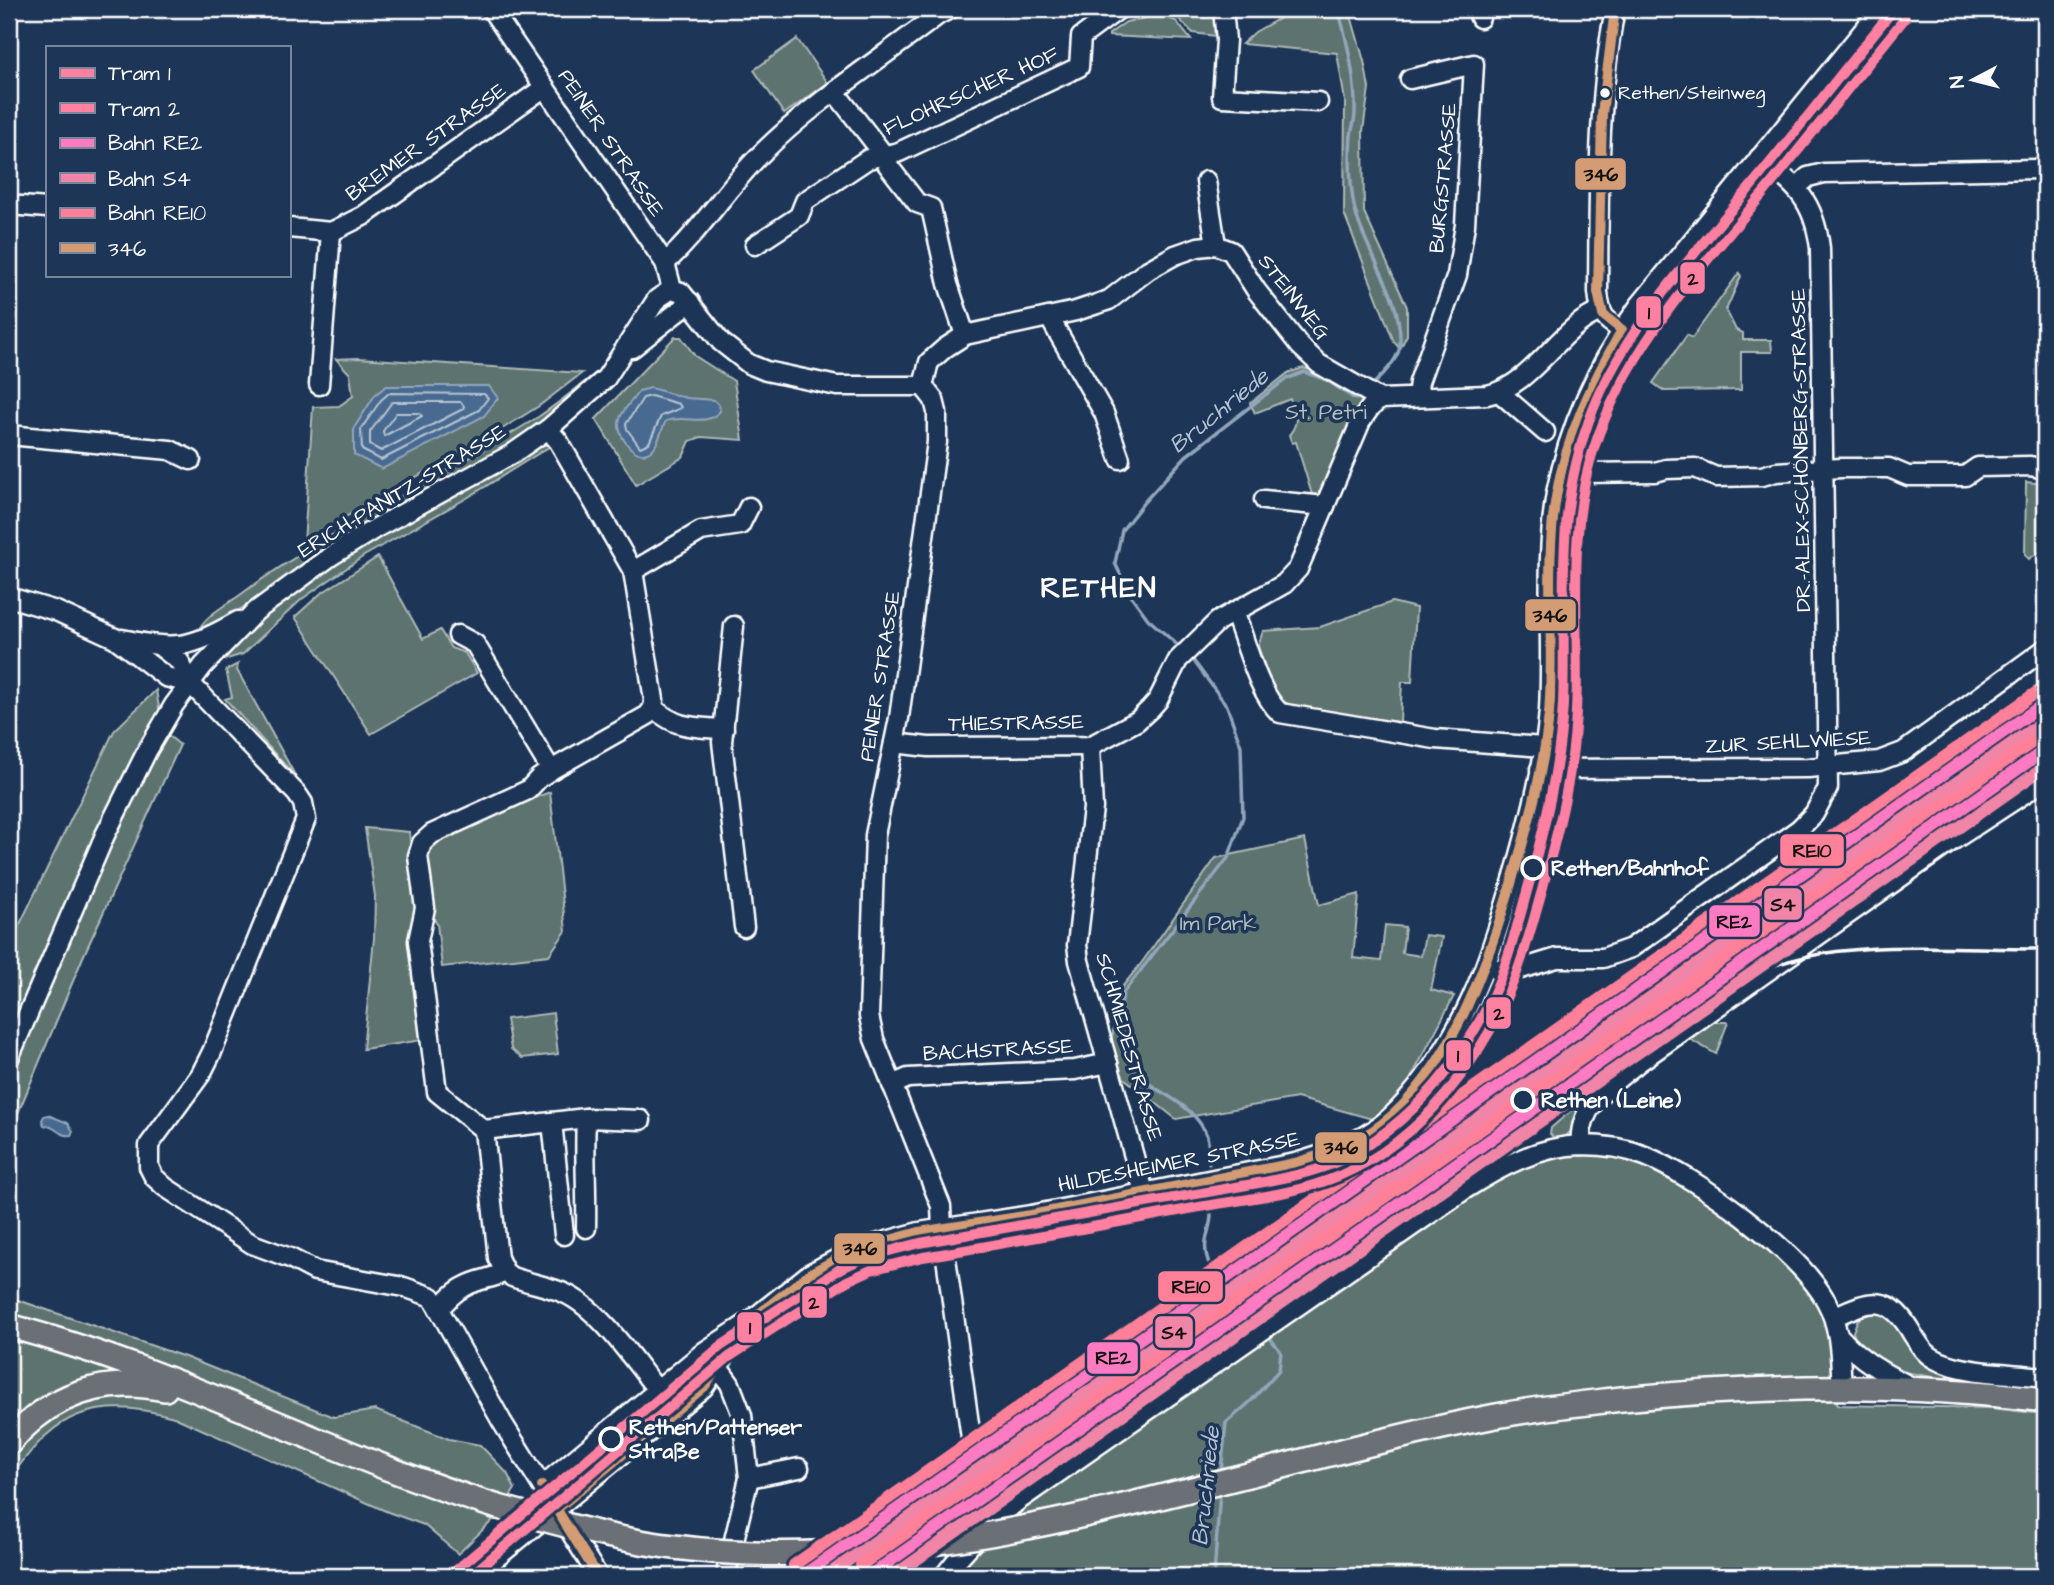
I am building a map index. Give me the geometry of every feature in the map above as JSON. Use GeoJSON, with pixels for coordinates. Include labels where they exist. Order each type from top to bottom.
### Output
{"type":"FeatureCollection","features":[{"type":"Feature","properties":{"kind":"main road"},"geometry":{"type":"LineString","coordinates":[[9,1326],[122,1362],[416,1480],[498,1507],[626,1539],[673,1547],[746,1554],[870,1552],[961,1540],[1068,1519],[1424,1431],[1498,1415],[1572,1404],[1668,1394],[1842,1389],[1921,1391],[2045,1400]]}},
{"type":"Feature","properties":{"kind":"main road"},"geometry":{"type":"LineString","coordinates":[[9,1443],[52,1404],[68,1396],[105,1385],[147,1385],[220,1401]]}},
{"type":"Feature","properties":{"kind":"street","name":"PEINER STRASSE"},"geometry":{"type":"LineString","coordinates":[[491,9],[665,263],[672,289]]}},
{"type":"Feature","properties":{"kind":"street","name":"FLOHRSCHER HOF"},"geometry":{"type":"LineString","coordinates":[[835,92],[884,155],[899,152],[1079,67],[1081,37],[1119,9]]}},
{"type":"Feature","properties":{"kind":"street"},"geometry":{"type":"LineString","coordinates":[[1223,9],[1226,40],[1222,97],[1318,102]]}},
{"type":"Feature","properties":{"kind":"street"},"geometry":{"type":"LineString","coordinates":[[1615,9],[1608,43],[1600,132],[1598,292],[1600,311],[1609,323],[1622,330]]}},
{"type":"Feature","properties":{"kind":"street","name":"HILDESHEIMER STRASSE"},"geometry":{"type":"LineString","coordinates":[[542,1486],[705,1351],[833,1260],[879,1241],[1031,1215],[1313,1158],[1344,1147],[1381,1124],[1415,1091],[1458,1027],[1487,966],[1503,916],[1541,769],[1549,712],[1551,538],[1562,467],[1574,426],[1594,378],[1622,330],[1881,9]]}},
{"type":"Feature","properties":{"kind":"street"},"geometry":{"type":"LineString","coordinates":[[665,263],[685,246],[714,207],[760,155],[797,121],[944,11]]}},
{"type":"Feature","properties":{"kind":"street","name":"BURGSTRASSE"},"geometry":{"type":"LineString","coordinates":[[1409,79],[1474,64],[1465,225],[1457,275],[1416,397]]}},
{"type":"Feature","properties":{"kind":"street","name":"BREMER STRASSE"},"geometry":{"type":"LineString","coordinates":[[331,232],[363,216],[545,87]]}},
{"type":"Feature","properties":{"kind":"street"},"geometry":{"type":"LineString","coordinates":[[755,245],[799,216],[804,201],[868,159],[884,155],[887,164],[917,203],[931,208],[948,284],[965,335]]}},
{"type":"Feature","properties":{"kind":"street","name":"DR.-ALEX-SCHÖNBERG-STRASSE"},"geometry":{"type":"LineString","coordinates":[[1487,966],[1508,973],[1557,958],[1603,958],[1631,948],[1799,829],[1814,814],[1826,793],[1828,766],[1820,248],[1817,225],[1809,205],[1796,188],[1759,158]]}},
{"type":"Feature","properties":{"kind":"street"},"geometry":{"type":"LineString","coordinates":[[1796,188],[1808,177],[1824,173],[2045,171]]}},
{"type":"Feature","properties":{"kind":"street"},"geometry":{"type":"LineString","coordinates":[[672,289],[681,292],[733,354],[766,371],[837,386],[923,386],[929,362],[965,335],[1049,317],[1109,300],[1148,270],[1175,255],[1198,247],[1216,245],[1206,181]]}},
{"type":"Feature","properties":{"kind":"street"},"geometry":{"type":"LineString","coordinates":[[9,205],[46,208]]}},
{"type":"Feature","properties":{"kind":"street"},"geometry":{"type":"LineString","coordinates":[[290,228],[331,232],[319,385]]}},
{"type":"Feature","properties":{"kind":"street","name":"STEINWEG"},"geometry":{"type":"LineString","coordinates":[[1216,245],[1231,251],[1256,290],[1300,346],[1319,364],[1371,393]]}},
{"type":"Feature","properties":{"kind":"street","name":"ERICH-PANITZ-STRASSE"},"geometry":{"type":"LineString","coordinates":[[9,1058],[116,814],[147,751],[174,705],[203,666],[256,611],[331,556],[376,528],[512,454],[548,429],[606,378],[657,299],[672,289]]}},
{"type":"Feature","properties":{"kind":"street","name":"ERICH-PANITZ-STRASSE"},"geometry":{"type":"LineString","coordinates":[[621,357],[690,302]]}},
{"type":"Feature","properties":{"kind":"street"},"geometry":{"type":"LineString","coordinates":[[1371,393],[1416,397],[1487,395],[1499,392],[1514,384],[1581,321],[1600,311]]}},
{"type":"Feature","properties":{"kind":"street"},"geometry":{"type":"LineString","coordinates":[[1049,317],[1104,413],[1120,459]]}},
{"type":"Feature","properties":{"kind":"street","name":"PEINER STRASSE"},"geometry":{"type":"LineString","coordinates":[[923,386],[934,400],[937,412],[937,442],[894,743],[875,835],[869,1016],[874,1039],[941,1206],[971,1437]]}},
{"type":"Feature","properties":{"kind":"street"},"geometry":{"type":"LineString","coordinates":[[1499,392],[1545,432]]}},
{"type":"Feature","properties":{"kind":"street","name":"THIESTRASSE"},"geometry":{"type":"LineString","coordinates":[[894,743],[928,747],[1090,746],[1137,721],[1158,700],[1183,654],[1218,621],[1284,584],[1298,569],[1361,421],[1370,408],[1371,393]]}},
{"type":"Feature","properties":{"kind":"street"},"geometry":{"type":"LineString","coordinates":[[548,429],[559,442],[634,571],[653,708],[648,715],[551,770],[528,790],[432,834],[422,843],[418,856],[425,908],[418,941],[436,1092],[484,1130],[586,1118],[641,1120]]}},
{"type":"Feature","properties":{"kind":"street"},"geometry":{"type":"LineString","coordinates":[[9,435],[170,450],[191,460]]}},
{"type":"Feature","properties":{"kind":"street"},"geometry":{"type":"LineString","coordinates":[[1562,467],[1584,473],[1655,472],[1695,468],[1716,477],[1762,477],[1776,472],[1889,468],[1908,477],[1965,476],[1978,467],[2030,466],[2045,469]]}},
{"type":"Feature","properties":{"kind":"street"},"geometry":{"type":"LineString","coordinates":[[1264,500],[1325,506]]}},
{"type":"Feature","properties":{"kind":"street"},"geometry":{"type":"LineString","coordinates":[[634,571],[701,531],[740,525],[749,507]]}},
{"type":"Feature","properties":{"kind":"street"},"geometry":{"type":"LineString","coordinates":[[9,597],[56,611],[115,638],[166,677],[190,683]]}},
{"type":"Feature","properties":{"kind":"street"},"geometry":{"type":"LineString","coordinates":[[115,638],[161,646],[178,646],[194,642],[256,611]]}},
{"type":"Feature","properties":{"kind":"street"},"geometry":{"type":"LineString","coordinates":[[1234,612],[1269,703],[1280,713],[1435,739],[1544,747]]}},
{"type":"Feature","properties":{"kind":"street"},"geometry":{"type":"LineString","coordinates":[[734,626],[722,742],[744,928]]}},
{"type":"Feature","properties":{"kind":"street"},"geometry":{"type":"LineString","coordinates":[[458,635],[475,644],[551,770]]}},
{"type":"Feature","properties":{"kind":"street"},"geometry":{"type":"LineString","coordinates":[[161,646],[180,662],[190,683],[297,794],[303,803],[306,818],[212,1052],[201,1074],[149,1145],[149,1167],[154,1177],[165,1187],[252,1244],[290,1258],[315,1271],[404,1287],[432,1297],[502,1422],[598,1576]]}},
{"type":"Feature","properties":{"kind":"street","name":"ZUR SEHLWIESE"},"geometry":{"type":"LineString","coordinates":[[1541,769],[1808,768],[1879,761],[1903,752],[2045,649]]}},
{"type":"Feature","properties":{"kind":"street"},"geometry":{"type":"LineString","coordinates":[[653,708],[669,722],[680,726],[724,729]]}},
{"type":"Feature","properties":{"kind":"street","name":"SCHMIEDESTRASSE"},"geometry":{"type":"LineString","coordinates":[[1090,746],[1093,808],[1077,946],[1080,967],[1144,1192]]}},
{"type":"Feature","properties":{"kind":"street"},"geometry":{"type":"LineString","coordinates":[[1581,1145],[1580,1137],[1586,1117],[1594,1102],[1639,1062],[1952,841],[2045,780]]}},
{"type":"Feature","properties":{"kind":"street","name":"ERICH-PANITZ-STRASSE"},"geometry":{"type":"LineString","coordinates":[[9,1036],[33,999]]}},
{"type":"Feature","properties":{"kind":"street","name":"BACHSTRASSE"},"geometry":{"type":"LineString","coordinates":[[892,1085],[908,1078],[1074,1070],[1108,1063]]}},
{"type":"Feature","properties":{"kind":"street"},"geometry":{"type":"LineString","coordinates":[[586,1118],[586,1228]]}},
{"type":"Feature","properties":{"kind":"street"},"geometry":{"type":"LineString","coordinates":[[552,1122],[564,1235]]}},
{"type":"Feature","properties":{"kind":"street"},"geometry":{"type":"LineString","coordinates":[[484,1130],[498,1258],[505,1272],[512,1277],[564,1294],[582,1304],[658,1391]]}},
{"type":"Feature","properties":{"kind":"street"},"geometry":{"type":"LineString","coordinates":[[944,1576],[994,1520],[1019,1500],[1464,1190],[1514,1161],[1557,1147],[1602,1146],[1644,1156],[1700,1185],[1751,1223],[1785,1254],[1825,1299],[1839,1336],[1842,1389]]}},
{"type":"Feature","properties":{"kind":"street"},"geometry":{"type":"LineString","coordinates":[[440,1312],[456,1291],[468,1284],[494,1278],[505,1272]]}},
{"type":"Feature","properties":{"kind":"street"},"geometry":{"type":"LineString","coordinates":[[1834,1317],[1857,1306],[1879,1303],[1893,1306],[1922,1350],[1936,1360],[1956,1367],[2045,1377]]}},
{"type":"Feature","properties":{"kind":"street","name":"HILDESHEIMER STRASSE"},"geometry":{"type":"LineString","coordinates":[[474,1576],[704,1387],[749,1322]]}},
{"type":"Feature","properties":{"kind":"street"},"geometry":{"type":"LineString","coordinates":[[1839,1336],[1856,1355],[1881,1373],[1921,1391]]}},
{"type":"Feature","properties":{"kind":"street"},"geometry":{"type":"LineString","coordinates":[[705,1351],[734,1392],[742,1415],[749,1478],[727,1569]]}},
{"type":"Feature","properties":{"kind":"street"},"geometry":{"type":"LineString","coordinates":[[749,1478],[799,1468]]}},
{"type":"Feature","properties":{"kind":"green space"},"geometry":{"type":"Polygon","coordinates":[[[1152,9],[1214,9],[1216,36],[1193,33],[1179,19],[1152,9]]]}},
{"type":"Feature","properties":{"kind":"green space"},"geometry":{"type":"Polygon","coordinates":[[[1296,9],[1349,9],[1369,88],[1363,131],[1364,212],[1407,307],[1407,335],[1400,349],[1394,342],[1344,213],[1345,101],[1337,53],[1242,44],[1255,32],[1296,9]]]}},
{"type":"Feature","properties":{"kind":"green space"},"geometry":{"type":"Polygon","coordinates":[[[1159,15],[1176,21],[1191,40],[1109,36],[1126,22],[1159,15]]]}},
{"type":"Feature","properties":{"kind":"green space"},"geometry":{"type":"Polygon","coordinates":[[[797,39],[828,83],[784,114],[754,70],[797,39]]]}},
{"type":"Feature","properties":{"kind":"green space"},"geometry":{"type":"Polygon","coordinates":[[[1739,273],[1741,276],[1726,310],[1736,330],[1743,333],[1743,340],[1771,340],[1772,352],[1741,352],[1741,390],[1664,391],[1653,383],[1687,335],[1692,338],[1739,273]]]}},
{"type":"Feature","properties":{"kind":"green space"},"geometry":{"type":"Polygon","coordinates":[[[675,337],[681,337],[695,356],[734,381],[743,440],[701,437],[690,441],[683,457],[636,485],[596,419],[675,337]]]}},
{"type":"Feature","properties":{"kind":"green space"},"geometry":{"type":"Polygon","coordinates":[[[359,358],[582,373],[539,406],[494,434],[365,505],[304,543],[313,407],[339,406],[353,396],[350,374],[336,359],[359,358]]]}},
{"type":"Feature","properties":{"kind":"green space","name":"St. Petri"},"geometry":{"type":"Polygon","coordinates":[[[1303,368],[1317,372],[1367,401],[1324,497],[1313,498],[1296,442],[1292,443],[1289,435],[1295,426],[1296,418],[1290,399],[1255,413],[1250,403],[1288,373],[1303,368]]]}},
{"type":"Feature","properties":{"kind":"green space"},"geometry":{"type":"Polygon","coordinates":[[[597,372],[589,385],[577,396],[493,455],[339,543],[241,609],[197,633],[216,611],[276,570],[501,440],[538,417],[597,372]]]}},
{"type":"Feature","properties":{"kind":"green space"},"geometry":{"type":"Polygon","coordinates":[[[538,445],[552,445],[467,498],[364,556],[302,599],[243,654],[221,661],[239,638],[261,617],[309,579],[538,445]]]}},
{"type":"Feature","properties":{"kind":"green space"},"geometry":{"type":"Polygon","coordinates":[[[2026,482],[2045,484],[2045,548],[2029,559],[2025,555],[2026,482]]]}},
{"type":"Feature","properties":{"kind":"green space"},"geometry":{"type":"Polygon","coordinates":[[[1575,503],[1578,503],[1575,561],[1576,704],[1573,737],[1568,736],[1575,503]]]}},
{"type":"Feature","properties":{"kind":"green space"},"geometry":{"type":"Polygon","coordinates":[[[378,557],[423,639],[440,630],[451,648],[465,653],[477,673],[371,734],[295,617],[320,594],[378,557]]]}},
{"type":"Feature","properties":{"kind":"green space"},"geometry":{"type":"Polygon","coordinates":[[[1392,602],[1416,608],[1412,682],[1402,682],[1400,722],[1299,709],[1279,698],[1271,685],[1258,646],[1263,631],[1320,627],[1392,602]]]}},
{"type":"Feature","properties":{"kind":"green space"},"geometry":{"type":"Polygon","coordinates":[[[238,664],[237,670],[296,777],[225,699],[232,697],[226,670],[238,664]]]}},
{"type":"Feature","properties":{"kind":"green space"},"geometry":{"type":"Polygon","coordinates":[[[156,690],[163,731],[180,745],[83,957],[9,1130],[9,942],[114,731],[156,690]]]}},
{"type":"Feature","properties":{"kind":"green space"},"geometry":{"type":"Polygon","coordinates":[[[550,792],[566,931],[549,955],[442,967],[437,924],[428,909],[425,844],[438,834],[550,792]]]}},
{"type":"Feature","properties":{"kind":"green space"},"geometry":{"type":"Polygon","coordinates":[[[365,828],[409,832],[418,908],[423,1040],[363,1049],[374,938],[375,896],[365,828]]]}},
{"type":"Feature","properties":{"kind":"green space","name":"Im Park"},"geometry":{"type":"Polygon","coordinates":[[[1305,839],[1319,905],[1359,894],[1353,958],[1381,961],[1385,925],[1405,927],[1402,953],[1421,956],[1425,935],[1442,937],[1431,990],[1454,996],[1409,1082],[1372,1119],[1297,1098],[1176,1119],[1124,1078],[1111,1055],[1122,987],[1216,858],[1305,839]]]}},
{"type":"Feature","properties":{"kind":"green space"},"geometry":{"type":"Polygon","coordinates":[[[553,1013],[558,1054],[522,1058],[511,1049],[506,1019],[553,1013]]]}},
{"type":"Feature","properties":{"kind":"green space"},"geometry":{"type":"Polygon","coordinates":[[[1703,1022],[1728,1022],[1716,1054],[1684,1036],[1703,1022]]]}},
{"type":"Feature","properties":{"kind":"green space"},"geometry":{"type":"Polygon","coordinates":[[[1592,1092],[1575,1127],[1556,1140],[1550,1134],[1551,1128],[1592,1092]]]}},
{"type":"Feature","properties":{"kind":"green space"},"geometry":{"type":"Polygon","coordinates":[[[1561,1152],[1600,1153],[1639,1162],[1695,1188],[1750,1227],[1822,1300],[1837,1363],[1837,1405],[1990,1408],[2045,1414],[2045,1576],[953,1576],[955,1570],[1015,1516],[1476,1185],[1561,1152]]]}},
{"type":"Feature","properties":{"kind":"green space"},"geometry":{"type":"Polygon","coordinates":[[[9,1297],[185,1357],[334,1417],[375,1410],[449,1439],[480,1445],[507,1473],[515,1489],[499,1514],[458,1554],[424,1525],[388,1512],[174,1417],[125,1408],[93,1411],[63,1423],[38,1444],[9,1479],[9,1297]]]}},
{"type":"Feature","properties":{"kind":"green space"},"geometry":{"type":"Polygon","coordinates":[[[1882,1312],[1896,1320],[1919,1355],[2045,1381],[2045,1390],[1892,1370],[1857,1343],[1853,1332],[1857,1321],[1864,1314],[1882,1312]]]}},
{"type":"Feature","properties":{"kind":"water"},"geometry":{"type":"Polygon","coordinates":[[[386,386],[489,386],[498,398],[484,416],[382,469],[354,455],[354,428],[375,395],[386,386]]]}},
{"type":"Feature","properties":{"kind":"water"},"geometry":{"type":"Polygon","coordinates":[[[651,388],[686,398],[714,400],[720,411],[708,419],[666,421],[651,451],[646,454],[634,451],[622,436],[620,420],[639,391],[651,388]]]}},
{"type":"Feature","properties":{"kind":"water"},"geometry":{"type":"Polygon","coordinates":[[[48,1115],[68,1123],[73,1131],[71,1135],[64,1135],[44,1125],[42,1120],[48,1115]]]}},
{"type":"Feature","properties":{"kind":"waterway","name":"Bruchriede"},"geometry":{"type":"LineString","coordinates":[[1338,9],[1353,74],[1355,116],[1350,154],[1354,205],[1362,231],[1396,310],[1399,326],[1400,344],[1397,356],[1370,387]]}},
{"type":"Feature","properties":{"kind":"waterway","name":"Bruchriede"},"geometry":{"type":"LineString","coordinates":[[1182,649],[1148,619],[1129,593],[1115,563],[1122,530],[1186,456],[1286,379],[1304,372],[1327,380],[1355,399],[1362,394]]}},
{"type":"Feature","properties":{"kind":"waterway","name":"Bruchriede"},"geometry":{"type":"LineString","coordinates":[[1190,656],[1227,706],[1241,746],[1243,817],[1228,858],[1123,993],[1120,1026],[1124,1052],[1130,1064],[1150,1084],[1184,1106],[1199,1122],[1207,1136],[1209,1163]]}},
{"type":"Feature","properties":{"kind":"waterway","name":"Bruchriede"},"geometry":{"type":"LineString","coordinates":[[1210,1266],[1206,1243],[1211,1211]]}},
{"type":"Feature","properties":{"kind":"waterway","name":"Bruchriede"},"geometry":{"type":"LineString","coordinates":[[1221,1472],[1226,1423],[1250,1402],[1279,1370],[1281,1352],[1270,1338]]}},
{"type":"Feature","properties":{"kind":"waterway","name":"Bruchriede"},"geometry":{"type":"LineString","coordinates":[[1214,1576],[1220,1490]]}},
{"type":"Feature","properties":{"kind":"waterway"},"geometry":{"type":"LineString","coordinates":[[2027,1576],[2045,1565]]}},
{"type":"Feature","properties":{"kind":"railway"},"geometry":{"type":"LineString","coordinates":[[1695,1007],[1760,971],[1792,960],[1826,953],[1900,947],[2045,949]]}},
{"type":"Feature","properties":{"kind":"tram line","name":"1"},"geometry":{"type":"LineString","coordinates":[[449,1576],[721,1346],[840,1269],[866,1257],[920,1243],[1264,1182],[1311,1171],[1339,1161],[1366,1146],[1391,1128],[1436,1085],[1472,1034],[1500,979],[1519,920],[1546,817],[1559,750],[1563,704],[1564,556],[1567,521],[1580,448],[1593,410],[1624,349],[1663,292],[1894,9]]}},
{"type":"Feature","properties":{"kind":"tram line","name":"2"},"geometry":{"type":"LineString","coordinates":[[470,1576],[729,1357],[847,1281],[871,1270],[923,1257],[1269,1196],[1306,1187],[1341,1175],[1370,1160],[1398,1141],[1423,1119],[1467,1068],[1501,1010],[1522,957],[1543,887],[1561,818],[1573,748],[1577,673],[1576,559],[1584,485],[1608,411],[1647,341],[1694,276],[1905,18]]}},
{"type":"Feature","properties":{"kind":"rail line","name":"RE10"},"geometry":{"type":"LineString","coordinates":[[794,1565],[2037,692]]}},
{"type":"Feature","properties":{"kind":"rail line","name":"RE2"},"geometry":{"type":"LineString","coordinates":[[802,1576],[2045,703]]}},
{"type":"Feature","properties":{"kind":"rail line","name":"S4"},"geometry":{"type":"LineString","coordinates":[[826,1576],[2045,720]]}},
{"type":"Feature","properties":{"kind":"rail line","name":"RE10"},"geometry":{"type":"LineString","coordinates":[[861,1565],[2037,739]]}},
{"type":"Feature","properties":{"kind":"rail line","name":"RE2"},"geometry":{"type":"LineString","coordinates":[[869,1576],[2045,750]]}},
{"type":"Feature","properties":{"kind":"rail line","name":"S4"},"geometry":{"type":"LineString","coordinates":[[893,1576],[2045,767]]}},
{"type":"Feature","properties":{"kind":"transit line","name":"346"},"geometry":{"type":"LineString","coordinates":[[1615,9],[1602,114],[1598,292],[1603,315],[1622,330]]}},
{"type":"Feature","properties":{"kind":"transit line","name":"346"},"geometry":{"type":"LineString","coordinates":[[557,1509],[704,1387],[754,1318],[809,1274],[854,1250],[919,1232],[1031,1215],[1295,1163],[1362,1137],[1382,1124],[1407,1100],[1430,1072],[1466,1007],[1494,937],[1526,832],[1540,773],[1549,714],[1552,524],[1560,475],[1582,410],[1622,330]]}},
{"type":"Feature","properties":{"kind":"transit line","name":"346"},"geometry":{"type":"LineString","coordinates":[[542,1486],[598,1576]]}},
{"type":"Feature","properties":{"kind":"place","name":"Rethen/Steinweg"},"geometry":{"type":"Point","coordinates":[1605,93]}},
{"type":"Feature","properties":{"kind":"place","name":"Rethen/Bahnhof"},"geometry":{"type":"Point","coordinates":[1533,868]}},
{"type":"Feature","properties":{"kind":"place","name":"Rethen (Leine)"},"geometry":{"type":"Point","coordinates":[1523,1100]}},
{"type":"Feature","properties":{"kind":"place","name":"Rethen/Pattenser Straße"},"geometry":{"type":"Point","coordinates":[611,1439]}},
{"type":"Feature","properties":{"kind":"district","name":"RETHEN"},"geometry":{"type":"Point","coordinates":[1099,588]}}]}
